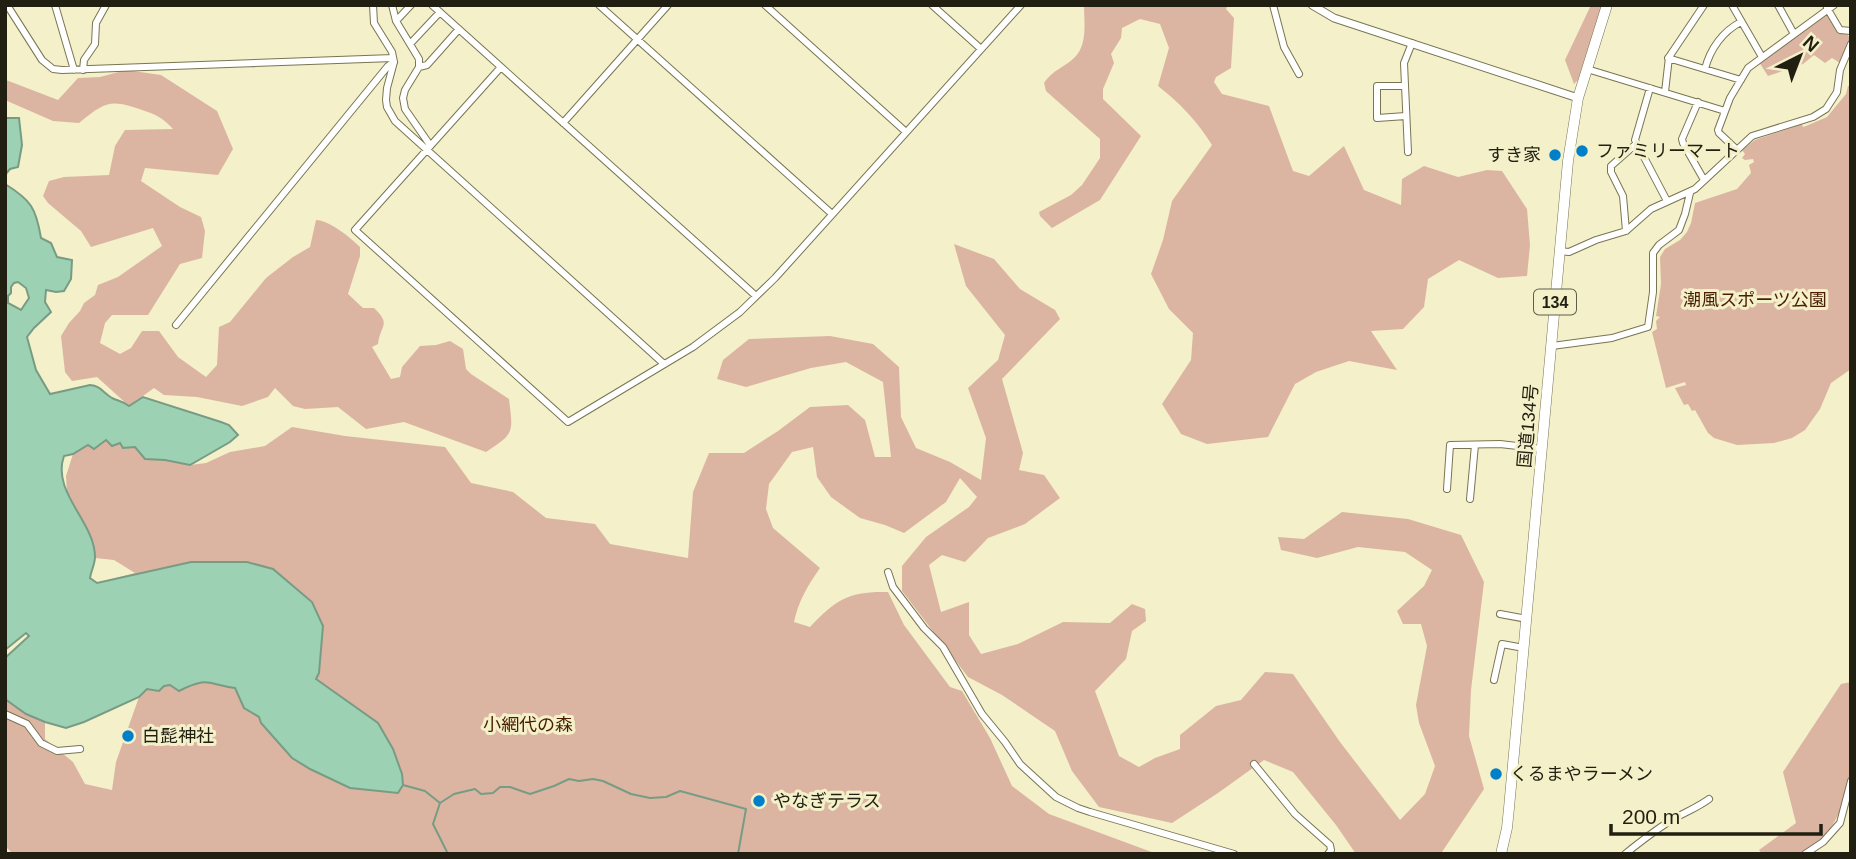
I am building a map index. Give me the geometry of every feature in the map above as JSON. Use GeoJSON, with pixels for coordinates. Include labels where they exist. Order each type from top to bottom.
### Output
{"type":"FeatureCollection","features":[{"type":"Feature","properties":{"kind":"highway","name":"国道134号"},"geometry":{"type":"LineString","coordinates":[[1501,854],[1507,828],[1527,619],[1567,161],[1578,98],[1607,5]]}},
{"type":"Feature","properties":{"kind":"street"},"geometry":{"type":"LineString","coordinates":[[7,5],[52,69],[394,60]]}},
{"type":"Feature","properties":{"kind":"street"},"geometry":{"type":"LineString","coordinates":[[55,5],[74,70]]}},
{"type":"Feature","properties":{"kind":"street"},"geometry":{"type":"LineString","coordinates":[[83,70],[84,60],[94,44],[96,23],[106,5]]}},
{"type":"Feature","properties":{"kind":"street"},"geometry":{"type":"LineString","coordinates":[[373,5],[374,23],[394,60],[387,88],[387,107],[395,121],[428,147],[664,364]]}},
{"type":"Feature","properties":{"kind":"street"},"geometry":{"type":"LineString","coordinates":[[392,5],[396,21],[419,59],[419,67],[402,98],[405,109],[428,147]]}},
{"type":"Feature","properties":{"kind":"street"},"geometry":{"type":"LineString","coordinates":[[396,21],[411,5]]}},
{"type":"Feature","properties":{"kind":"street"},"geometry":{"type":"LineString","coordinates":[[432,5],[756,296]]}},
{"type":"Feature","properties":{"kind":"street"},"geometry":{"type":"LineString","coordinates":[[599,5],[832,214]]}},
{"type":"Feature","properties":{"kind":"street"},"geometry":{"type":"LineString","coordinates":[[563,123],[668,5]]}},
{"type":"Feature","properties":{"kind":"street"},"geometry":{"type":"LineString","coordinates":[[765,5],[906,132]]}},
{"type":"Feature","properties":{"kind":"street"},"geometry":{"type":"LineString","coordinates":[[932,5],[981,49]]}},
{"type":"Feature","properties":{"kind":"street"},"geometry":{"type":"LineString","coordinates":[[500,67],[355,230],[568,422],[723,325],[756,296],[1021,5]]}},
{"type":"Feature","properties":{"kind":"street"},"geometry":{"type":"LineString","coordinates":[[1273,5],[1284,47],[1300,75]]}},
{"type":"Feature","properties":{"kind":"street"},"geometry":{"type":"LineString","coordinates":[[1312,5],[1334,18],[1578,98]]}},
{"type":"Feature","properties":{"kind":"street"},"geometry":{"type":"LineString","coordinates":[[1665,92],[1668,58],[1704,5]]}},
{"type":"Feature","properties":{"kind":"street"},"geometry":{"type":"LineString","coordinates":[[1732,5],[1762,57]]}},
{"type":"Feature","properties":{"kind":"street"},"geometry":{"type":"LineString","coordinates":[[1778,5],[1794,34]]}},
{"type":"Feature","properties":{"kind":"street"},"geometry":{"type":"LineString","coordinates":[[1736,149],[1718,130],[1724,111],[1748,68],[1829,6],[1840,30],[1851,31]]}},
{"type":"Feature","properties":{"kind":"street"},"geometry":{"type":"LineString","coordinates":[[410,44],[440,12]]}},
{"type":"Feature","properties":{"kind":"street"},"geometry":{"type":"LineString","coordinates":[[1704,69],[1708,56],[1728,29],[1741,22]]}},
{"type":"Feature","properties":{"kind":"street"},"geometry":{"type":"LineString","coordinates":[[419,67],[427,65],[459,29]]}},
{"type":"Feature","properties":{"kind":"street"},"geometry":{"type":"LineString","coordinates":[[1408,152],[1404,63],[1412,43]]}},
{"type":"Feature","properties":{"kind":"street"},"geometry":{"type":"LineString","coordinates":[[1559,251],[1569,252],[1626,231],[1646,213],[1667,201],[1690,193],[1752,136],[1813,117],[1826,109],[1837,92],[1840,70],[1851,44]]}},
{"type":"Feature","properties":{"kind":"street"},"geometry":{"type":"LineString","coordinates":[[1668,58],[1741,79]]}},
{"type":"Feature","properties":{"kind":"street"},"geometry":{"type":"LineString","coordinates":[[176,325],[394,60]]}},
{"type":"Feature","properties":{"kind":"street"},"geometry":{"type":"LineString","coordinates":[[1587,69],[1724,111]]}},
{"type":"Feature","properties":{"kind":"street"},"geometry":{"type":"LineString","coordinates":[[1405,86],[1377,86],[1377,118],[1406,116]]}},
{"type":"Feature","properties":{"kind":"street"},"geometry":{"type":"LineString","coordinates":[[1650,88],[1635,140],[1667,201]]}},
{"type":"Feature","properties":{"kind":"street"},"geometry":{"type":"LineString","coordinates":[[1698,102],[1682,139],[1704,180]]}},
{"type":"Feature","properties":{"kind":"street"},"geometry":{"type":"LineString","coordinates":[[1626,231],[1623,195],[1611,172],[1611,166],[1636,144]]}},
{"type":"Feature","properties":{"kind":"street"},"geometry":{"type":"LineString","coordinates":[[1552,346],[1612,338],[1648,327],[1653,292],[1653,253],[1679,230],[1690,193]]}},
{"type":"Feature","properties":{"kind":"street"},"geometry":{"type":"LineString","coordinates":[[1447,489],[1450,445],[1500,444],[1542,449]]}},
{"type":"Feature","properties":{"kind":"street"},"geometry":{"type":"LineString","coordinates":[[1470,499],[1475,445]]}},
{"type":"Feature","properties":{"kind":"street"},"geometry":{"type":"LineString","coordinates":[[888,572],[893,587],[943,647],[985,719],[1020,764],[1041,785],[1056,797],[1078,808],[1234,854]]}},
{"type":"Feature","properties":{"kind":"street"},"geometry":{"type":"LineString","coordinates":[[1500,614],[1527,619]]}},
{"type":"Feature","properties":{"kind":"street"},"geometry":{"type":"LineString","coordinates":[[1494,680],[1502,644],[1524,648]]}},
{"type":"Feature","properties":{"kind":"street"},"geometry":{"type":"LineString","coordinates":[[5,714],[27,724],[41,743],[57,751],[80,749]]}},
{"type":"Feature","properties":{"kind":"street"},"geometry":{"type":"LineString","coordinates":[[1254,764],[1295,814],[1330,845],[1328,854]]}},
{"type":"Feature","properties":{"kind":"street"},"geometry":{"type":"LineString","coordinates":[[1805,854],[1823,842],[1840,823],[1851,781]]}},
{"type":"Feature","properties":{"kind":"street"},"geometry":{"type":"LineString","coordinates":[[1625,854],[1648,835],[1709,799]]}},
{"type":"Feature","properties":{"kind":"green space"},"geometry":{"type":"Polygon","coordinates":[[[1084,5],[1228,5],[1226,9],[1234,18],[1231,68],[1216,77],[1214,82],[1222,94],[1269,106],[1293,171],[1309,176],[1344,146],[1364,190],[1401,205],[1402,179],[1424,166],[1458,177],[1487,170],[1502,171],[1527,209],[1530,245],[1527,276],[1498,278],[1459,260],[1428,279],[1424,307],[1403,329],[1371,331],[1397,370],[1349,361],[1316,372],[1295,384],[1268,437],[1207,444],[1181,434],[1162,404],[1191,360],[1193,333],[1169,309],[1151,274],[1163,240],[1172,201],[1212,145],[1188,113],[1158,86],[1169,48],[1160,24],[1140,19],[1122,28],[1121,38],[1111,54],[1114,63],[1103,89],[1103,99],[1141,136],[1100,200],[1052,228],[1040,216],[1039,212],[1071,195],[1082,185],[1100,158],[1100,139],[1046,91],[1044,83],[1078,53],[1084,33],[1084,5]]]}},
{"type":"Feature","properties":{"kind":"green space"},"geometry":{"type":"Polygon","coordinates":[[[1591,5],[1602,5],[1578,80],[1574,84],[1565,60],[1591,5]]]}},
{"type":"Feature","properties":{"kind":"green space"},"geometry":{"type":"Polygon","coordinates":[[[1826,13],[1838,33],[1848,35],[1850,39],[1840,63],[1832,58],[1825,63],[1814,55],[1803,64],[1768,76],[1759,62],[1826,13]]]}},
{"type":"Feature","properties":{"kind":"green space"},"geometry":{"type":"Polygon","coordinates":[[[126,70],[161,75],[217,111],[233,149],[218,175],[145,168],[141,181],[180,207],[201,217],[205,231],[202,258],[180,264],[148,315],[112,315],[105,323],[100,343],[120,354],[131,348],[142,331],[159,331],[178,357],[206,377],[217,365],[219,327],[230,322],[266,278],[310,247],[316,220],[321,221],[340,230],[360,247],[360,256],[348,294],[363,308],[374,308],[382,318],[384,325],[378,344],[372,347],[391,379],[400,377],[402,367],[420,346],[450,341],[463,349],[466,369],[471,374],[509,399],[511,426],[507,436],[486,452],[404,422],[366,429],[338,407],[305,409],[293,406],[275,388],[268,397],[242,406],[197,397],[164,395],[154,388],[129,406],[97,377],[72,381],[65,372],[61,336],[69,323],[84,303],[95,295],[98,285],[118,277],[162,246],[153,228],[91,247],[81,231],[43,196],[49,181],[64,177],[109,175],[115,146],[125,130],[173,129],[153,114],[117,103],[103,106],[79,123],[53,121],[5,100],[5,78],[58,100],[78,78],[100,77],[126,70]]]}},
{"type":"Feature","properties":{"kind":"green space","name":"潮風スポーツ公園"},"geometry":{"type":"Polygon","coordinates":[[[1848,86],[1851,86],[1851,369],[1831,383],[1820,409],[1805,430],[1792,438],[1774,443],[1737,445],[1714,438],[1708,433],[1695,410],[1692,411],[1688,404],[1684,405],[1675,388],[1686,385],[1685,382],[1666,388],[1652,332],[1657,329],[1656,321],[1660,317],[1656,316],[1661,284],[1660,257],[1665,249],[1687,232],[1695,203],[1737,189],[1751,173],[1749,165],[1754,162],[1753,159],[1742,158],[1745,154],[1742,150],[1755,140],[1802,124],[1803,127],[1827,117],[1846,94],[1848,86]]]}},
{"type":"Feature","properties":{"kind":"green space","name":"小網代の森"},"geometry":{"type":"Polygon","coordinates":[[[954,244],[994,259],[1020,289],[1055,310],[1060,319],[1002,379],[1023,453],[1019,470],[1044,475],[1060,498],[1025,524],[988,538],[965,562],[942,555],[929,565],[941,612],[969,602],[969,635],[981,654],[1018,644],[1063,622],[1110,623],[1132,604],[1145,609],[1146,621],[1132,631],[1126,659],[1095,691],[1119,756],[1139,767],[1180,749],[1180,735],[1216,706],[1241,700],[1265,672],[1293,674],[1340,742],[1400,820],[1425,794],[1435,766],[1419,723],[1416,705],[1427,646],[1421,624],[1403,624],[1397,611],[1424,586],[1432,570],[1405,552],[1358,547],[1317,558],[1281,550],[1278,537],[1304,539],[1342,512],[1408,519],[1461,535],[1484,582],[1471,690],[1469,736],[1484,789],[1442,852],[1356,854],[1293,772],[1264,760],[1172,823],[1099,807],[1072,771],[1055,731],[1002,695],[968,677],[902,591],[902,566],[926,537],[969,507],[977,497],[960,478],[946,502],[904,533],[860,518],[831,497],[817,477],[813,447],[792,452],[769,484],[766,509],[773,528],[820,568],[804,594],[794,622],[810,627],[844,599],[863,593],[888,592],[904,625],[950,687],[962,691],[990,738],[1012,786],[1049,814],[1157,854],[13,854],[5,846],[5,686],[97,583],[135,573],[114,560],[95,558],[90,535],[67,493],[66,476],[73,454],[88,445],[94,448],[106,440],[135,447],[145,459],[190,465],[206,463],[230,452],[265,446],[292,427],[445,447],[471,483],[513,492],[546,518],[595,524],[610,544],[688,558],[693,492],[709,453],[744,453],[810,407],[848,405],[865,420],[875,457],[891,457],[883,382],[846,362],[811,368],[746,387],[717,379],[723,360],[749,339],[830,336],[873,344],[899,367],[901,417],[916,448],[950,462],[981,480],[986,438],[968,388],[998,360],[1005,335],[966,286],[954,244]],[[139,697],[66,728],[45,722],[45,739],[73,762],[85,784],[112,790],[116,762],[139,697]]]}},
{"type":"Feature","properties":{"kind":"green space"},"geometry":{"type":"Polygon","coordinates":[[[1851,682],[1851,792],[1827,835],[1803,854],[1762,854],[1759,850],[1796,823],[1783,772],[1841,684],[1851,682]]]}},
{"type":"Feature","properties":{"kind":"shaded area"},"geometry":{"type":"Polygon","coordinates":[[[5,118],[19,118],[22,145],[18,167],[10,169],[5,175],[5,118]]]}},
{"type":"Feature","properties":{"kind":"shaded area"},"geometry":{"type":"Polygon","coordinates":[[[5,184],[31,206],[41,238],[51,243],[57,257],[72,260],[71,279],[64,291],[46,290],[45,302],[51,312],[27,337],[36,370],[50,394],[90,385],[129,406],[143,397],[229,425],[238,435],[190,465],[145,459],[135,447],[123,448],[120,443],[112,446],[106,440],[94,449],[88,445],[64,456],[63,482],[93,544],[95,560],[90,578],[97,583],[191,562],[247,562],[273,569],[312,602],[323,626],[319,673],[316,679],[378,723],[393,749],[403,785],[398,793],[350,788],[310,769],[292,758],[261,723],[259,717],[244,708],[235,688],[213,683],[202,682],[179,691],[170,685],[159,691],[147,689],[139,697],[66,728],[45,722],[26,714],[5,699],[5,658],[29,636],[26,633],[5,650],[5,184]],[[18,282],[14,283],[8,303],[21,310],[29,298],[26,288],[18,282]]]}},
{"type":"Feature","properties":{"kind":"waterway"},"geometry":{"type":"LineString","coordinates":[[403,785],[425,791],[440,803],[454,794],[475,789],[481,794],[493,793],[500,787],[510,787],[530,794],[569,779],[603,781],[631,794],[650,798],[666,797],[680,791],[746,809],[738,854]]}},
{"type":"Feature","properties":{"kind":"waterway"},"geometry":{"type":"LineString","coordinates":[[440,803],[433,824],[448,854]]}},
{"type":"Feature","properties":{"kind":"place","name":"ファミリーマート"},"geometry":{"type":"Point","coordinates":[1582,151]}},
{"type":"Feature","properties":{"kind":"place","name":"すき家"},"geometry":{"type":"Point","coordinates":[1555,155]}},
{"type":"Feature","properties":{"kind":"place","name":"白髭神社"},"geometry":{"type":"Point","coordinates":[128,736]}},
{"type":"Feature","properties":{"kind":"place","name":"くるまやラーメン"},"geometry":{"type":"Point","coordinates":[1496,774]}},
{"type":"Feature","properties":{"kind":"place","name":"やなぎテラス"},"geometry":{"type":"Point","coordinates":[759,801]}}]}
